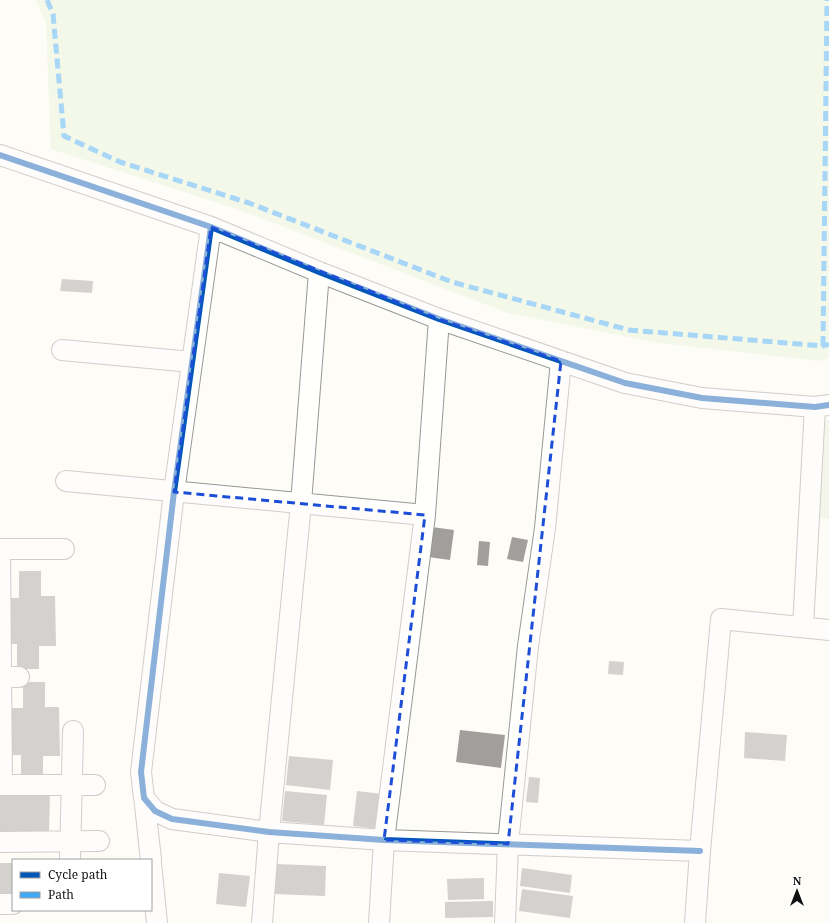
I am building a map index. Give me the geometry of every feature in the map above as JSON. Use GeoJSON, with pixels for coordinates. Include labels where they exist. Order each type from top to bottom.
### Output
{"type":"FeatureCollection","features":[{"type":"Feature","properties":{"kind":"street"},"geometry":{"type":"LineString","coordinates":[[0,155],[211,227],[439,319],[625,383],[702,398],[822,406],[804,627]]}},
{"type":"Feature","properties":{"kind":"street"},"geometry":{"type":"LineString","coordinates":[[151,859],[141,772],[174,492],[211,227]]}},
{"type":"Feature","properties":{"kind":"street"},"geometry":{"type":"LineString","coordinates":[[262,923],[269,832],[302,503],[320,272]]}},
{"type":"Feature","properties":{"kind":"street"},"geometry":{"type":"LineString","coordinates":[[379,923],[384,840],[425,515],[439,319]]}},
{"type":"Feature","properties":{"kind":"street"},"geometry":{"type":"LineString","coordinates":[[62,350],[192,362]]}},
{"type":"Feature","properties":{"kind":"street"},"geometry":{"type":"LineString","coordinates":[[505,923],[508,844],[528,646],[545,528],[561,361]]}},
{"type":"Feature","properties":{"kind":"street"},"geometry":{"type":"LineString","coordinates":[[66,481],[425,515]]}},
{"type":"Feature","properties":{"kind":"street"},"geometry":{"type":"LineString","coordinates":[[64,549],[0,549],[7,677],[1,785],[95,785]]}},
{"type":"Feature","properties":{"kind":"street"},"geometry":{"type":"LineString","coordinates":[[695,923],[721,619],[829,630]]}},
{"type":"Feature","properties":{"kind":"street"},"geometry":{"type":"LineString","coordinates":[[70,851],[73,731]]}},
{"type":"Feature","properties":{"kind":"street"},"geometry":{"type":"LineString","coordinates":[[142,782],[144,798],[155,811],[172,819],[269,832],[384,840],[700,851]]}},
{"type":"Feature","properties":{"kind":"street"},"geometry":{"type":"LineString","coordinates":[[0,842],[70,851],[99,841]]}},
{"type":"Feature","properties":{"kind":"street"},"geometry":{"type":"LineString","coordinates":[[152,873],[157,923]]}},
{"type":"Feature","properties":{"kind":"street"},"geometry":{"type":"LineString","coordinates":[[0,904],[12,904]]}},
{"type":"Feature","properties":{"kind":"highlighted area"},"geometry":{"type":"Polygon","coordinates":[[[211,227],[439,319],[561,361],[508,844],[384,840],[425,515],[174,492],[211,227]]]}},
{"type":"Feature","properties":{"kind":"green space"},"geometry":{"type":"Polygon","coordinates":[[[36,0],[829,0],[829,358],[819,361],[659,343],[508,313],[240,210],[51,149],[46,23],[36,0]]]}},
{"type":"Feature","properties":{"kind":"green space"},"geometry":{"type":"Polygon","coordinates":[[[823,420],[829,420],[829,519],[819,519],[823,420]]]}},
{"type":"Feature","properties":{"kind":"building"},"geometry":{"type":"Polygon","coordinates":[[[62,279],[93,281],[92,293],[60,291],[62,279]]]}},
{"type":"Feature","properties":{"kind":"building"},"geometry":{"type":"Polygon","coordinates":[[[432,527],[454,530],[450,560],[428,557],[432,527]]]}},
{"type":"Feature","properties":{"kind":"building"},"geometry":{"type":"Polygon","coordinates":[[[512,537],[528,540],[523,562],[507,559],[512,537]]]}},
{"type":"Feature","properties":{"kind":"building"},"geometry":{"type":"Polygon","coordinates":[[[479,541],[490,542],[488,566],[477,565],[479,541]]]}},
{"type":"Feature","properties":{"kind":"building"},"geometry":{"type":"Polygon","coordinates":[[[19,571],[41,571],[41,596],[55,596],[56,646],[39,646],[39,669],[17,669],[17,644],[4,644],[3,598],[19,598],[19,571]]]}},
{"type":"Feature","properties":{"kind":"building"},"geometry":{"type":"Polygon","coordinates":[[[609,661],[624,662],[623,675],[608,674],[609,661]]]}},
{"type":"Feature","properties":{"kind":"building"},"geometry":{"type":"Polygon","coordinates":[[[23,682],[45,682],[45,707],[59,707],[60,756],[43,756],[43,779],[21,779],[21,755],[8,755],[7,708],[23,708],[23,682]]]}},
{"type":"Feature","properties":{"kind":"building"},"geometry":{"type":"Polygon","coordinates":[[[460,730],[505,735],[501,768],[456,762],[460,730]]]}},
{"type":"Feature","properties":{"kind":"building"},"geometry":{"type":"Polygon","coordinates":[[[745,732],[787,735],[785,761],[744,758],[745,732]]]}},
{"type":"Feature","properties":{"kind":"building"},"geometry":{"type":"Polygon","coordinates":[[[289,756],[333,760],[330,790],[286,785],[289,756]]]}},
{"type":"Feature","properties":{"kind":"building"},"geometry":{"type":"Polygon","coordinates":[[[529,777],[540,778],[538,803],[526,802],[529,777]]]}},
{"type":"Feature","properties":{"kind":"building"},"geometry":{"type":"Polygon","coordinates":[[[285,791],[327,795],[324,825],[282,821],[285,791]]]}},
{"type":"Feature","properties":{"kind":"building"},"geometry":{"type":"Polygon","coordinates":[[[357,791],[382,794],[379,829],[353,826],[357,791]]]}},
{"type":"Feature","properties":{"kind":"building"},"geometry":{"type":"Polygon","coordinates":[[[0,793],[50,794],[49,832],[0,832],[0,793]]]}},
{"type":"Feature","properties":{"kind":"building"},"geometry":{"type":"Polygon","coordinates":[[[0,863],[12,863],[12,900],[0,900],[0,863]]]}},
{"type":"Feature","properties":{"kind":"building"},"geometry":{"type":"Polygon","coordinates":[[[276,864],[326,866],[325,896],[275,894],[276,864]]]}},
{"type":"Feature","properties":{"kind":"building"},"geometry":{"type":"Polygon","coordinates":[[[522,868],[572,875],[570,893],[520,886],[522,868]]]}},
{"type":"Feature","properties":{"kind":"building"},"geometry":{"type":"Polygon","coordinates":[[[219,873],[250,876],[246,907],[216,904],[219,873]]]}},
{"type":"Feature","properties":{"kind":"building"},"geometry":{"type":"Polygon","coordinates":[[[484,878],[484,899],[448,900],[447,879],[484,878]]]}},
{"type":"Feature","properties":{"kind":"building"},"geometry":{"type":"Polygon","coordinates":[[[522,889],[573,896],[570,918],[519,911],[522,889]]]}},
{"type":"Feature","properties":{"kind":"building"},"geometry":{"type":"Polygon","coordinates":[[[493,901],[493,917],[445,918],[445,902],[493,901]]]}},
{"type":"Feature","properties":{"kind":"marked path"},"geometry":{"type":"LineString","coordinates":[[47,0],[53,14],[64,136],[120,162],[249,203],[452,282],[629,330],[823,346],[829,344]]}},
{"type":"Feature","properties":{"kind":"marked path"},"geometry":{"type":"LineString","coordinates":[[823,346],[827,0]]}},
{"type":"Feature","properties":{"kind":"cycle path"},"geometry":{"type":"LineString","coordinates":[[0,155],[211,227],[319,272],[439,319],[625,383],[702,398],[815,407],[829,405]]}},
{"type":"Feature","properties":{"kind":"cycle path"},"geometry":{"type":"LineString","coordinates":[[211,227],[174,492],[141,772],[144,798],[155,811],[172,819],[269,832],[384,840],[700,851]]}}]}
